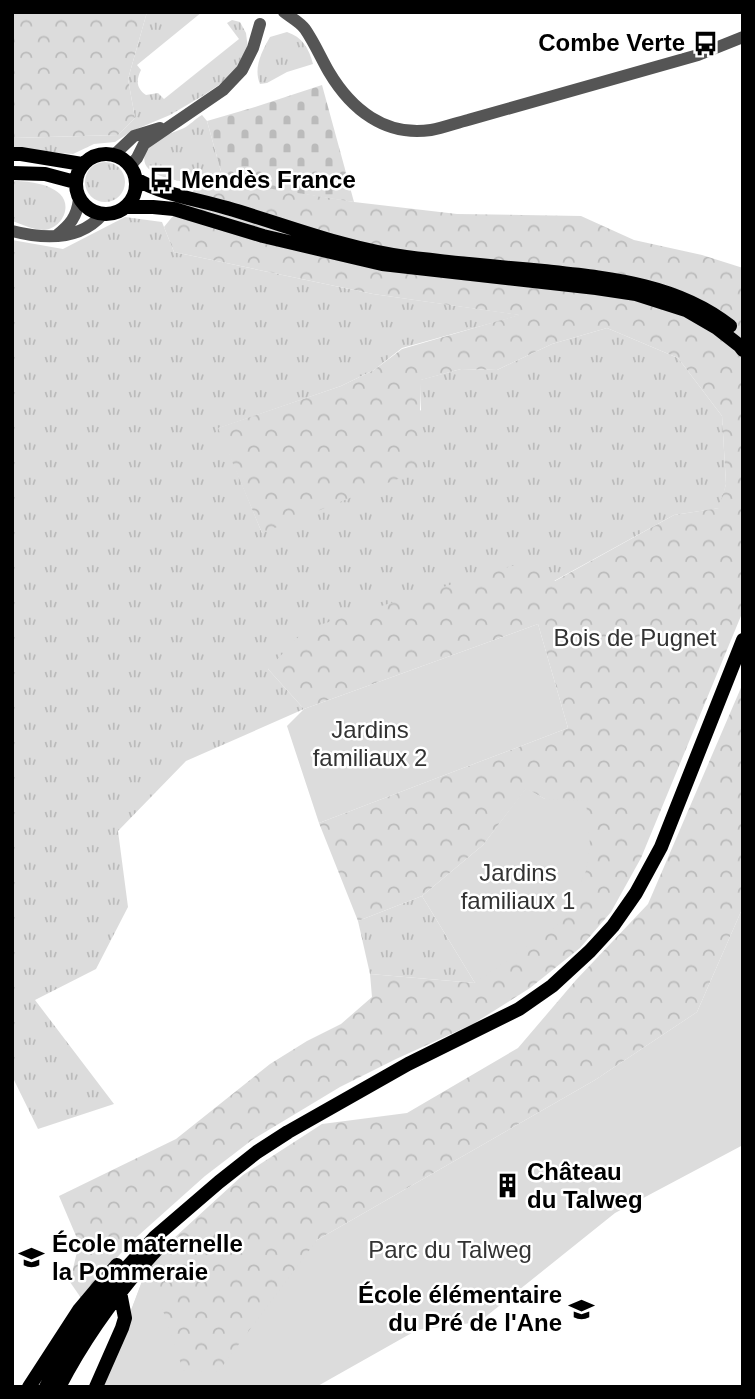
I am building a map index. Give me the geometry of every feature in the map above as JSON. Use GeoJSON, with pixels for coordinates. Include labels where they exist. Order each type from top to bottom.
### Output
{"type":"FeatureCollection","features":[{"type":"Feature","properties":{"kind":"main road"},"geometry":{"type":"LineString","coordinates":[[12,154],[82,164]]}},
{"type":"Feature","properties":{"kind":"main road"},"geometry":{"type":"LineString","coordinates":[[133,172],[136,188],[133,198],[119,212],[98,219],[79,199],[75,182],[82,164],[102,154],[114,155],[124,160],[149,187],[343,243],[404,257],[598,276],[665,291],[693,302],[723,320],[743,337]]}},
{"type":"Feature","properties":{"kind":"main road"},"geometry":{"type":"LineString","coordinates":[[12,173],[45,174],[75,182]]}},
{"type":"Feature","properties":{"kind":"main road"},"geometry":{"type":"LineString","coordinates":[[126,207],[174,209],[263,236],[382,264],[636,294],[686,310],[716,328],[743,350]]}},
{"type":"Feature","properties":{"kind":"main road"},"geometry":{"type":"LineString","coordinates":[[46,1387],[71,1343],[120,1275],[155,1237],[257,1152],[397,1070],[519,1009],[552,986],[590,951],[613,926],[636,893],[661,847],[743,640]]}},
{"type":"Feature","properties":{"kind":"main road"},"geometry":{"type":"LineString","coordinates":[[59,1387],[85,1341],[120,1292],[166,1240],[183,1213]]}},
{"type":"Feature","properties":{"kind":"main road"},"geometry":{"type":"LineString","coordinates":[[29,1387],[97,1287],[149,1231],[183,1213]]}},
{"type":"Feature","properties":{"kind":"main road"},"geometry":{"type":"LineString","coordinates":[[96,1387],[125,1318],[120,1292]]}},
{"type":"Feature","properties":{"kind":"street"},"geometry":{"type":"LineString","coordinates":[[284,12],[304,27],[338,87],[352,104],[388,126],[408,130],[429,130],[468,120],[698,55],[743,37]]}},
{"type":"Feature","properties":{"kind":"street"},"geometry":{"type":"LineString","coordinates":[[133,172],[145,144],[223,90],[242,71],[260,24]]}},
{"type":"Feature","properties":{"kind":"street"},"geometry":{"type":"LineString","coordinates":[[114,155],[134,136],[170,125]]}},
{"type":"Feature","properties":{"kind":"street"},"geometry":{"type":"LineString","coordinates":[[55,236],[71,223],[78,210],[79,199]]}},
{"type":"Feature","properties":{"kind":"street"},"geometry":{"type":"LineString","coordinates":[[12,231],[44,237],[55,236],[83,230],[98,219]]}},
{"type":"Feature","properties":{"kind":"green space"},"geometry":{"type":"Polygon","coordinates":[[[12,12],[147,12],[128,79],[135,118],[118,135],[12,138],[12,12]]]}},
{"type":"Feature","properties":{"kind":"green space"},"geometry":{"type":"Polygon","coordinates":[[[147,12],[202,12],[137,65],[141,70],[139,87],[146,95],[158,93],[164,99],[239,39],[227,23],[232,20],[240,22],[246,33],[248,49],[232,76],[170,115],[132,131],[115,142],[94,144],[73,154],[12,149],[12,138],[118,135],[135,118],[128,79],[147,12]]]}},
{"type":"Feature","properties":{"kind":"green space"},"geometry":{"type":"Polygon","coordinates":[[[287,32],[304,44],[313,64],[260,84],[258,66],[267,42],[270,37],[287,32]]]}},
{"type":"Feature","properties":{"kind":"green space"},"geometry":{"type":"Polygon","coordinates":[[[322,85],[354,202],[229,182],[222,175],[207,121],[322,85]]]}},
{"type":"Feature","properties":{"kind":"green space"},"geometry":{"type":"Polygon","coordinates":[[[202,115],[207,121],[222,175],[354,202],[217,179],[196,185],[160,176],[148,168],[144,157],[150,145],[159,138],[186,127],[202,115]]]}},
{"type":"Feature","properties":{"kind":"green space"},"geometry":{"type":"Polygon","coordinates":[[[105,162],[119,168],[125,182],[119,196],[105,202],[91,196],[85,182],[91,168],[105,162]]]}},
{"type":"Feature","properties":{"kind":"green space","name":"Bois de Pugnet"},"geometry":{"type":"Polygon","coordinates":[[[217,179],[354,202],[457,214],[581,216],[634,240],[702,255],[743,268],[743,611],[641,858],[611,912],[580,948],[530,988],[473,1024],[340,1087],[252,1140],[205,1176],[130,1243],[81,1298],[70,1282],[79,1243],[59,1196],[176,1139],[270,1064],[341,1024],[372,997],[370,974],[475,983],[545,799],[526,789],[483,845],[422,896],[358,921],[319,823],[568,728],[538,624],[304,709],[268,669],[306,629],[528,561],[555,581],[674,515],[719,508],[726,484],[722,416],[678,358],[607,328],[552,344],[497,370],[461,369],[421,380],[418,471],[262,533],[218,428],[341,386],[374,370],[402,349],[519,315],[373,294],[174,252],[164,227],[198,185],[217,179]]]}},
{"type":"Feature","properties":{"kind":"green space"},"geometry":{"type":"Polygon","coordinates":[[[12,181],[43,185],[60,194],[64,199],[65,211],[60,222],[44,230],[12,221],[12,181]]]}},
{"type":"Feature","properties":{"kind":"green space"},"geometry":{"type":"Polygon","coordinates":[[[125,217],[162,222],[174,252],[373,294],[521,315],[402,348],[374,370],[341,386],[219,428],[262,533],[421,410],[420,380],[461,369],[497,370],[552,344],[607,328],[678,358],[722,416],[726,484],[720,508],[674,515],[554,581],[268,669],[304,709],[186,761],[118,831],[128,907],[96,969],[35,1000],[114,1104],[38,1129],[12,1076],[12,240],[63,249],[125,217]]]}},
{"type":"Feature","properties":{"kind":"green space","name":"Jardins familiaux 2"},"geometry":{"type":"Polygon","coordinates":[[[538,624],[568,728],[319,823],[287,726],[304,709],[538,624]]]}},
{"type":"Feature","properties":{"kind":"green space"},"geometry":{"type":"Polygon","coordinates":[[[743,683],[743,907],[697,1012],[595,1080],[317,1240],[273,1367],[102,1387],[150,1260],[243,1175],[322,1124],[407,1113],[518,1048],[576,980],[648,904],[743,683]]]}},
{"type":"Feature","properties":{"kind":"green space","name":"Jardins familiaux 1"},"geometry":{"type":"Polygon","coordinates":[[[526,788],[545,799],[586,801],[590,845],[586,871],[562,922],[475,983],[422,896],[483,845],[526,788]]]}},
{"type":"Feature","properties":{"kind":"green space"},"geometry":{"type":"Polygon","coordinates":[[[422,896],[475,983],[370,974],[358,921],[422,896]]]}},
{"type":"Feature","properties":{"kind":"green space","name":"Parc du Talweg"},"geometry":{"type":"Polygon","coordinates":[[[743,907],[743,1145],[615,1213],[479,1322],[417,1330],[316,1387],[102,1387],[148,1266],[183,1370],[218,1372],[317,1240],[595,1080],[697,1012],[743,907]]]}},
{"type":"Feature","properties":{"kind":"place","name":"Combe Verte"},"geometry":{"type":"Point","coordinates":[705,43]}},
{"type":"Feature","properties":{"kind":"place","name":"Mendès France"},"geometry":{"type":"Point","coordinates":[161,180]}},
{"type":"Feature","properties":{"kind":"place","name":"Château du Talweg"},"geometry":{"type":"Point","coordinates":[507,1186]}},
{"type":"Feature","properties":{"kind":"place","name":"École maternelle la Pommeraie"},"geometry":{"type":"Point","coordinates":[32,1258]}},
{"type":"Feature","properties":{"kind":"place","name":"École élémentaire du Pré de l'Ane"},"geometry":{"type":"Point","coordinates":[582,1309]}}]}
